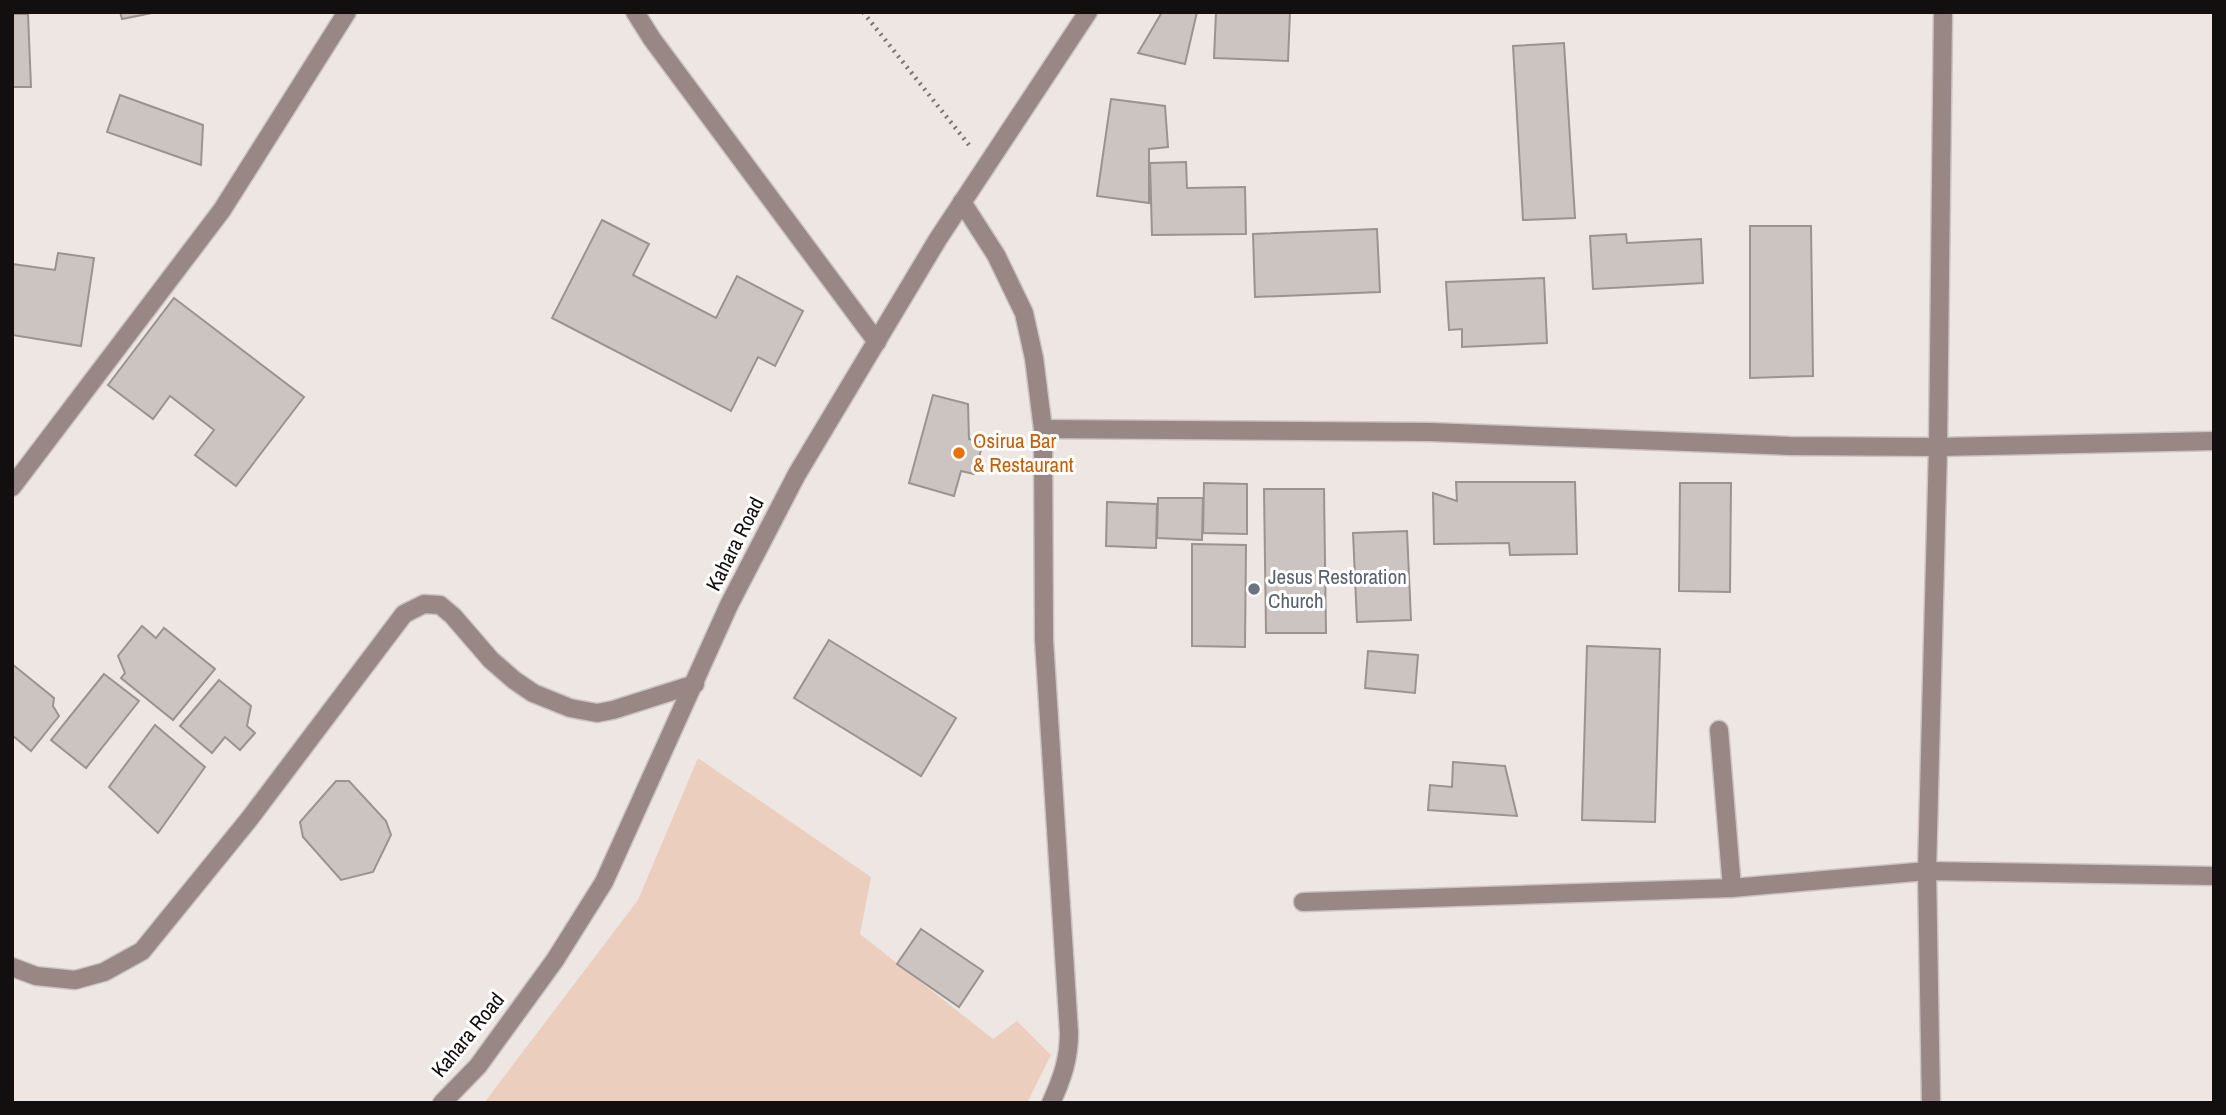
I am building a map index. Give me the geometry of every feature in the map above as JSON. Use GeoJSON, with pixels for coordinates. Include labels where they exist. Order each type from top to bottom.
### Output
{"type":"FeatureCollection","features":[{"type":"Feature","properties":{"kind":"street"},"geometry":{"type":"LineString","coordinates":[[12,487],[222,210],[347,12]]}},
{"type":"Feature","properties":{"kind":"street"},"geometry":{"type":"LineString","coordinates":[[635,12],[652,39],[877,342]]}},
{"type":"Feature","properties":{"kind":"street","name":"Kahara Road"},"geometry":{"type":"LineString","coordinates":[[442,1103],[478,1066],[540,981],[604,882],[761,540],[797,474],[938,239],[1088,12]]}},
{"type":"Feature","properties":{"kind":"street"},"geometry":{"type":"LineString","coordinates":[[1931,1103],[1927,871],[1938,447],[1943,12]]}},
{"type":"Feature","properties":{"kind":"street"},"geometry":{"type":"LineString","coordinates":[[962,202],[996,254],[1024,313],[1034,358],[1043,429],[1044,640],[1069,1033],[1069,1056],[1051,1103]]}},
{"type":"Feature","properties":{"kind":"street"},"geometry":{"type":"LineString","coordinates":[[1043,429],[1430,432],[1790,446],[1938,447],[2214,441]]}},
{"type":"Feature","properties":{"kind":"street"},"geometry":{"type":"LineString","coordinates":[[12,967],[36,976],[75,980],[104,972],[142,951],[250,818],[404,614],[424,604],[439,605],[453,616],[491,660],[514,680],[533,693],[570,708],[597,713],[695,684]]}},
{"type":"Feature","properties":{"kind":"street"},"geometry":{"type":"LineString","coordinates":[[1719,730],[1732,888]]}},
{"type":"Feature","properties":{"kind":"street"},"geometry":{"type":"LineString","coordinates":[[1303,902],[1732,888],[1927,871],[2214,876]]}},
{"type":"Feature","properties":{"kind":"path"},"geometry":{"type":"LineString","coordinates":[[863,12],[986,167]]}},
{"type":"Feature","properties":{"kind":"shaded area"},"geometry":{"type":"Polygon","coordinates":[[[698,758],[871,877],[860,934],[993,1039],[1017,1021],[1051,1055],[1027,1103],[484,1103],[638,900],[698,758]]]}},
{"type":"Feature","properties":{"kind":"building"},"geometry":{"type":"Polygon","coordinates":[[[120,12],[157,12],[122,19],[120,12]]]}},
{"type":"Feature","properties":{"kind":"building"},"geometry":{"type":"Polygon","coordinates":[[[1162,12],[1197,12],[1185,64],[1138,53],[1162,12]]]}},
{"type":"Feature","properties":{"kind":"building"},"geometry":{"type":"Polygon","coordinates":[[[1216,12],[1290,12],[1288,61],[1214,58],[1216,12]]]}},
{"type":"Feature","properties":{"kind":"building"},"geometry":{"type":"Polygon","coordinates":[[[12,14],[28,14],[31,87],[12,87],[12,14]]]}},
{"type":"Feature","properties":{"kind":"building"},"geometry":{"type":"Polygon","coordinates":[[[1564,43],[1575,218],[1523,220],[1513,46],[1564,43]]]}},
{"type":"Feature","properties":{"kind":"building"},"geometry":{"type":"Polygon","coordinates":[[[120,95],[203,125],[201,165],[107,132],[120,95]]]}},
{"type":"Feature","properties":{"kind":"building"},"geometry":{"type":"Polygon","coordinates":[[[1111,99],[1165,106],[1168,147],[1149,149],[1149,203],[1097,196],[1111,99]]]}},
{"type":"Feature","properties":{"kind":"building"},"geometry":{"type":"Polygon","coordinates":[[[1186,162],[1187,188],[1245,187],[1246,234],[1152,235],[1150,163],[1186,162]]]}},
{"type":"Feature","properties":{"kind":"building"},"geometry":{"type":"Polygon","coordinates":[[[602,220],[649,244],[633,275],[716,318],[737,276],[803,311],[775,366],[758,357],[731,411],[552,318],[602,220]]]}},
{"type":"Feature","properties":{"kind":"building"},"geometry":{"type":"Polygon","coordinates":[[[1750,226],[1811,226],[1813,376],[1750,378],[1750,226]]]}},
{"type":"Feature","properties":{"kind":"building"},"geometry":{"type":"Polygon","coordinates":[[[1377,229],[1380,292],[1255,297],[1253,234],[1377,229]]]}},
{"type":"Feature","properties":{"kind":"building"},"geometry":{"type":"Polygon","coordinates":[[[1626,234],[1627,243],[1701,239],[1703,283],[1593,289],[1590,236],[1626,234]]]}},
{"type":"Feature","properties":{"kind":"building"},"geometry":{"type":"Polygon","coordinates":[[[58,253],[94,258],[81,346],[12,335],[12,264],[55,270],[58,253]]]}},
{"type":"Feature","properties":{"kind":"building"},"geometry":{"type":"Polygon","coordinates":[[[1544,278],[1547,343],[1462,347],[1462,329],[1449,330],[1446,282],[1544,278]]]}},
{"type":"Feature","properties":{"kind":"building"},"geometry":{"type":"Polygon","coordinates":[[[174,298],[304,397],[236,486],[195,455],[214,430],[170,396],[153,419],[108,385],[174,298]]]}},
{"type":"Feature","properties":{"kind":"building"},"geometry":{"type":"Polygon","coordinates":[[[933,395],[968,404],[969,439],[983,443],[974,474],[961,471],[954,496],[909,483],[933,395]]]}},
{"type":"Feature","properties":{"kind":"building"},"geometry":{"type":"Polygon","coordinates":[[[1456,482],[1575,482],[1577,554],[1510,555],[1509,543],[1434,544],[1433,493],[1457,501],[1456,482]]]}},
{"type":"Feature","properties":{"kind":"building"},"geometry":{"type":"Polygon","coordinates":[[[1204,483],[1247,484],[1247,534],[1203,533],[1204,483]]]}},
{"type":"Feature","properties":{"kind":"building"},"geometry":{"type":"Polygon","coordinates":[[[1680,483],[1731,483],[1730,592],[1679,591],[1680,483]]]}},
{"type":"Feature","properties":{"kind":"building"},"geometry":{"type":"Polygon","coordinates":[[[1264,489],[1324,489],[1326,633],[1266,633],[1264,489]]]}},
{"type":"Feature","properties":{"kind":"building"},"geometry":{"type":"Polygon","coordinates":[[[1158,498],[1203,498],[1202,540],[1157,538],[1158,498]]]}},
{"type":"Feature","properties":{"kind":"building"},"geometry":{"type":"Polygon","coordinates":[[[1107,502],[1157,504],[1156,548],[1106,546],[1107,502]]]}},
{"type":"Feature","properties":{"kind":"building"},"geometry":{"type":"Polygon","coordinates":[[[1407,531],[1411,620],[1357,622],[1353,533],[1407,531]]]}},
{"type":"Feature","properties":{"kind":"building"},"geometry":{"type":"Polygon","coordinates":[[[1192,544],[1246,545],[1245,647],[1192,646],[1192,544]]]}},
{"type":"Feature","properties":{"kind":"building"},"geometry":{"type":"Polygon","coordinates":[[[142,626],[156,638],[164,628],[215,669],[173,720],[121,678],[125,673],[118,656],[142,626]]]}},
{"type":"Feature","properties":{"kind":"building"},"geometry":{"type":"Polygon","coordinates":[[[829,640],[956,718],[921,776],[794,698],[829,640]]]}},
{"type":"Feature","properties":{"kind":"building"},"geometry":{"type":"Polygon","coordinates":[[[1587,646],[1660,649],[1655,822],[1582,820],[1587,646]]]}},
{"type":"Feature","properties":{"kind":"building"},"geometry":{"type":"Polygon","coordinates":[[[1368,651],[1418,655],[1415,693],[1365,688],[1368,651]]]}},
{"type":"Feature","properties":{"kind":"building"},"geometry":{"type":"Polygon","coordinates":[[[12,664],[54,698],[53,706],[59,716],[31,751],[12,735],[12,664]]]}},
{"type":"Feature","properties":{"kind":"building"},"geometry":{"type":"Polygon","coordinates":[[[104,674],[139,701],[86,768],[51,740],[104,674]]]}},
{"type":"Feature","properties":{"kind":"building"},"geometry":{"type":"Polygon","coordinates":[[[219,680],[251,706],[247,726],[255,733],[240,750],[225,737],[212,753],[180,726],[219,680]]]}},
{"type":"Feature","properties":{"kind":"building"},"geometry":{"type":"Polygon","coordinates":[[[155,725],[205,767],[158,833],[109,787],[155,725]]]}},
{"type":"Feature","properties":{"kind":"building"},"geometry":{"type":"Polygon","coordinates":[[[1453,762],[1505,766],[1517,816],[1428,810],[1430,785],[1452,787],[1453,762]]]}},
{"type":"Feature","properties":{"kind":"building"},"geometry":{"type":"Polygon","coordinates":[[[336,781],[349,781],[386,821],[391,835],[373,872],[341,880],[303,837],[300,822],[336,781]]]}},
{"type":"Feature","properties":{"kind":"building"},"geometry":{"type":"Polygon","coordinates":[[[921,929],[983,971],[959,1007],[897,964],[921,929]]]}},
{"type":"Feature","properties":{"kind":"place","name":"Osirua Bar & Restaurant"},"geometry":{"type":"Point","coordinates":[959,453]}},
{"type":"Feature","properties":{"kind":"place","name":"Jesus Restoration Church"},"geometry":{"type":"Point","coordinates":[1254,589]}}]}
